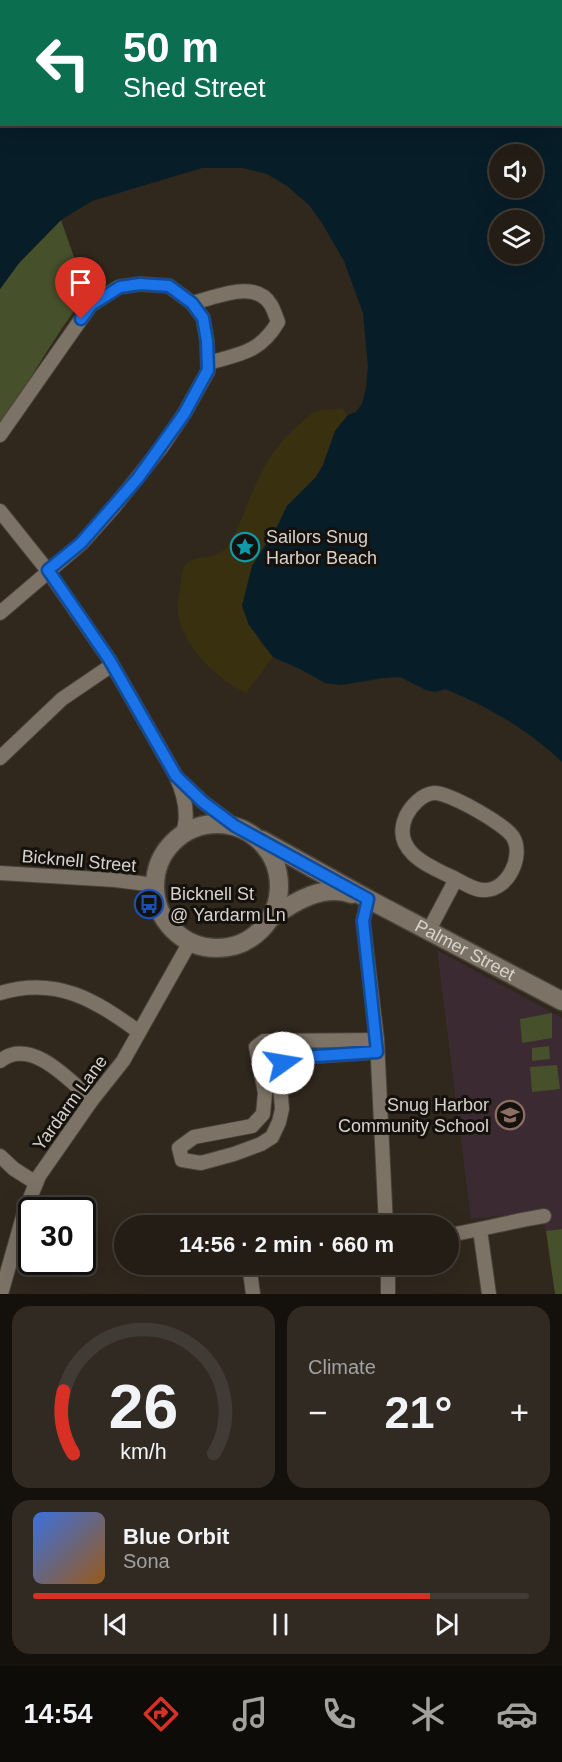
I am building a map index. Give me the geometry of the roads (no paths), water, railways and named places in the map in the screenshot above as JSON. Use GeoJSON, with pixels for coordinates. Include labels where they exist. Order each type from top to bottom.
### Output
{"type":"FeatureCollection","features":[{"type":"Feature","properties":{"kind":"street"},"geometry":{"type":"LineString","coordinates":[[0,435],[91,305],[120,287],[140,284],[169,286],[192,303],[203,318],[208,370],[184,414],[138,478],[81,543],[0,613]]}},
{"type":"Feature","properties":{"kind":"street"},"geometry":{"type":"LineString","coordinates":[[192,303],[245,290],[255,292],[270,303],[278,322],[270,335],[254,349],[207,363]]}},
{"type":"Feature","properties":{"kind":"street"},"geometry":{"type":"LineString","coordinates":[[0,511],[48,570],[112,665],[176,776],[184,795],[185,819],[182,835]]}},
{"type":"Feature","properties":{"kind":"street"},"geometry":{"type":"LineString","coordinates":[[0,758],[62,699],[112,665]]}},
{"type":"Feature","properties":{"kind":"street"},"geometry":{"type":"LineString","coordinates":[[176,776],[203,802],[235,826],[255,837],[268,849],[276,865],[280,883],[278,900],[272,918],[260,932],[244,943],[226,948],[208,948],[190,942],[168,925],[156,899],[157,871],[162,857],[182,835],[198,827],[216,824],[235,826]]}},
{"type":"Feature","properties":{"kind":"street"},"geometry":{"type":"LineString","coordinates":[[434,794],[446,795],[505,827],[513,837],[518,857],[512,871],[501,884],[493,889],[484,890],[456,879],[422,862],[409,851],[403,831],[406,816],[423,797],[434,794]]}},
{"type":"Feature","properties":{"kind":"street","name":"Palmer Street"},"geometry":{"type":"LineString","coordinates":[[255,837],[562,1001]]}},
{"type":"Feature","properties":{"kind":"street","name":"Bicknell Street"},"geometry":{"type":"LineString","coordinates":[[0,873],[116,880],[155,885]]}},
{"type":"Feature","properties":{"kind":"street"},"geometry":{"type":"LineString","coordinates":[[429,930],[456,879]]}},
{"type":"Feature","properties":{"kind":"street","name":"Palmer Street"},"geometry":{"type":"LineString","coordinates":[[272,918],[293,902],[331,891],[345,892],[368,899]]}},
{"type":"Feature","properties":{"kind":"street"},"geometry":{"type":"LineString","coordinates":[[368,899],[363,921],[377,1046],[385,1215]]}},
{"type":"Feature","properties":{"kind":"street","name":"Yardarm Lane"},"geometry":{"type":"LineString","coordinates":[[1,1294],[24,1213],[36,1183],[59,1146],[123,1060],[190,942]]}},
{"type":"Feature","properties":{"kind":"street"},"geometry":{"type":"LineString","coordinates":[[0,993],[18,988],[54,987],[107,1008],[139,1032]]}},
{"type":"Feature","properties":{"kind":"street"},"geometry":{"type":"LineString","coordinates":[[264,1041],[377,1046],[286,1058],[279,1070],[282,1109],[272,1137],[261,1144],[201,1163],[182,1160],[179,1148],[194,1137],[252,1126],[263,1114],[265,1093],[256,1047],[264,1041]]}},
{"type":"Feature","properties":{"kind":"street"},"geometry":{"type":"LineString","coordinates":[[0,1061],[8,1055],[28,1055],[47,1061],[92,1100]]}},
{"type":"Feature","properties":{"kind":"street"},"geometry":{"type":"LineString","coordinates":[[0,1156],[36,1183]]}},
{"type":"Feature","properties":{"kind":"street"},"geometry":{"type":"LineString","coordinates":[[459,1233],[544,1216]]}},
{"type":"Feature","properties":{"kind":"street"},"geometry":{"type":"LineString","coordinates":[[480,1230],[489,1294]]}},
{"type":"Feature","properties":{"kind":"street"},"geometry":{"type":"LineString","coordinates":[[250,1275],[253,1294]]}},
{"type":"Feature","properties":{"kind":"street"},"geometry":{"type":"LineString","coordinates":[[388,1275],[388,1294]]}},
{"type":"Feature","properties":{"kind":"water"},"geometry":{"type":"Polygon","coordinates":[[[0,126],[562,126],[562,762],[535,739],[507,720],[445,689],[435,692],[426,690],[400,677],[341,685],[325,683],[273,657],[249,625],[242,606],[252,566],[276,529],[287,506],[316,477],[323,465],[335,431],[348,415],[356,412],[362,404],[366,388],[368,367],[363,313],[344,261],[309,205],[287,186],[267,174],[243,168],[202,168],[92,201],[61,220],[19,263],[0,289],[0,126]]]}},
{"type":"Feature","properties":{"kind":"place","name":"Sailors Snug Harbor Beach"},"geometry":{"type":"Point","coordinates":[245,547]}},
{"type":"Feature","properties":{"kind":"place","name":"Bicknell St @ Yardarm Ln"},"geometry":{"type":"Point","coordinates":[149,904]}},
{"type":"Feature","properties":{"kind":"place","name":"Snug Harbor Community School"},"geometry":{"type":"Point","coordinates":[510,1115]}}]}
